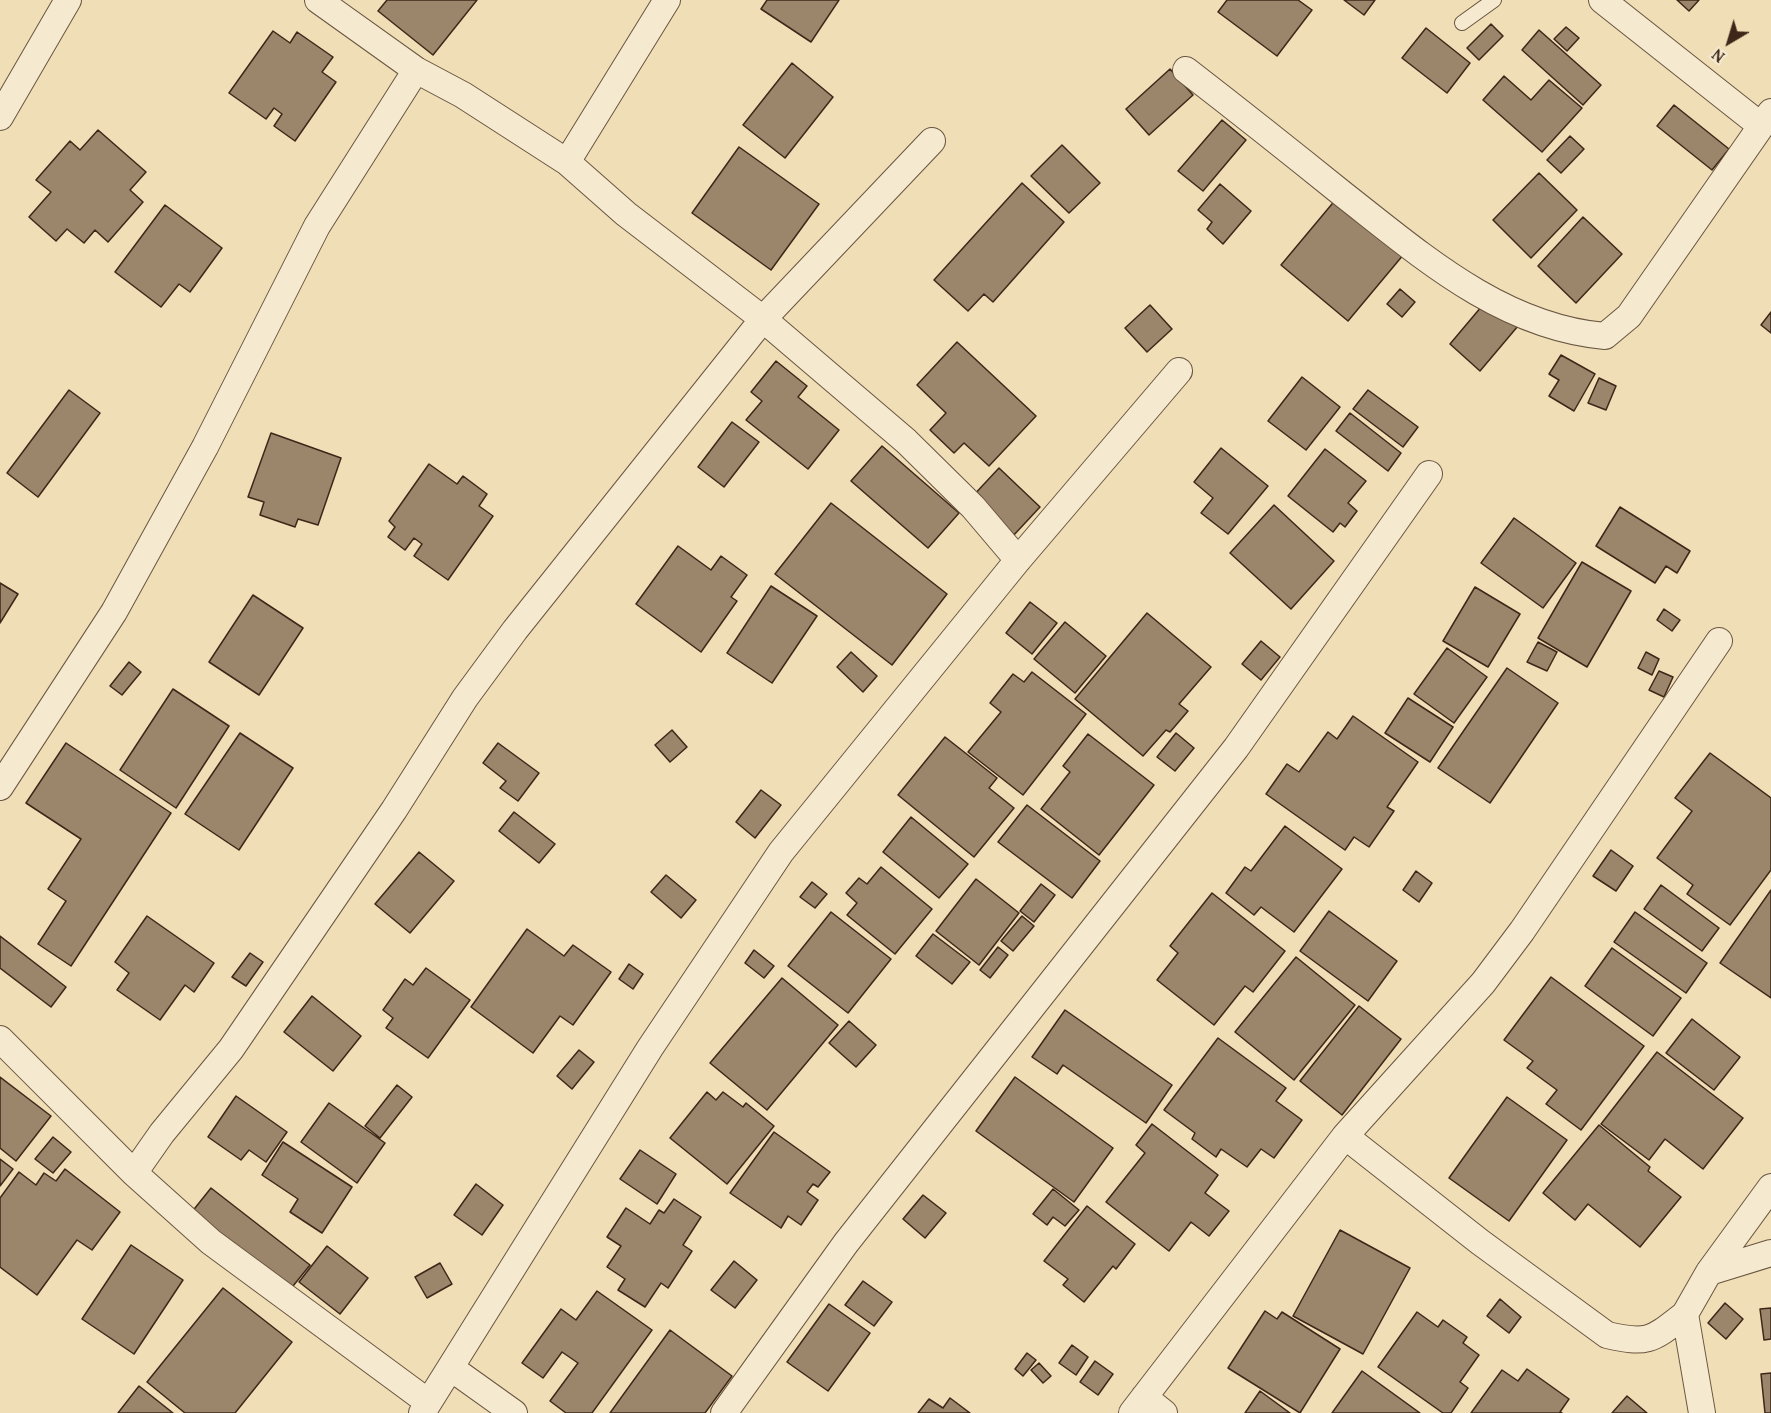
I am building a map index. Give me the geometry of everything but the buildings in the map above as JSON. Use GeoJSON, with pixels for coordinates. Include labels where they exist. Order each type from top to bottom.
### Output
{"type":"FeatureCollection","features":[{"type":"Feature","properties":{"kind":"street"},"geometry":{"type":"LineString","coordinates":[[0,117],[68,0]]}},
{"type":"Feature","properties":{"kind":"street"},"geometry":{"type":"LineString","coordinates":[[318,0],[416,70],[463,95],[567,162],[626,214],[763,319],[906,441],[973,507],[1018,560]]}},
{"type":"Feature","properties":{"kind":"street"},"geometry":{"type":"LineString","coordinates":[[567,162],[667,0]]}},
{"type":"Feature","properties":{"kind":"street"},"geometry":{"type":"LineString","coordinates":[[1186,70],[1444,274],[1525,318],[1575,333],[1605,336],[1629,316],[1766,118],[1602,0]]}},
{"type":"Feature","properties":{"kind":"street"},"geometry":{"type":"LineString","coordinates":[[0,787],[114,612],[205,447],[317,226],[416,70]]}},
{"type":"Feature","properties":{"kind":"street"},"geometry":{"type":"LineString","coordinates":[[135,1173],[162,1133],[231,1049],[381,829],[465,698],[515,630],[763,319],[932,141]]}},
{"type":"Feature","properties":{"kind":"street"},"geometry":{"type":"LineString","coordinates":[[0,1039],[135,1173],[211,1242],[425,1408],[650,1048],[781,852],[1018,560],[1179,371]]}},
{"type":"Feature","properties":{"kind":"street"},"geometry":{"type":"LineString","coordinates":[[724,1413],[846,1243],[1236,748],[1429,474]]}},
{"type":"Feature","properties":{"kind":"street"},"geometry":{"type":"LineString","coordinates":[[1147,1408],[1346,1136],[1483,983],[1522,931],[1719,641]]}},
{"type":"Feature","properties":{"kind":"street"},"geometry":{"type":"LineString","coordinates":[[1346,1136],[1480,1242],[1608,1335],[1631,1340],[1652,1339],[1686,1314],[1709,1272],[1771,1186]]}},
{"type":"Feature","properties":{"kind":"street"},"geometry":{"type":"LineString","coordinates":[[1709,1272],[1771,1253]]}},
{"type":"Feature","properties":{"kind":"street"},"geometry":{"type":"LineString","coordinates":[[1686,1314],[1702,1413]]}},
{"type":"Feature","properties":{"kind":"street"},"geometry":{"type":"LineString","coordinates":[[451,1368],[514,1413]]}},
{"type":"Feature","properties":{"kind":"lane"},"geometry":{"type":"LineString","coordinates":[[1462,23],[1494,0]]}}]}
